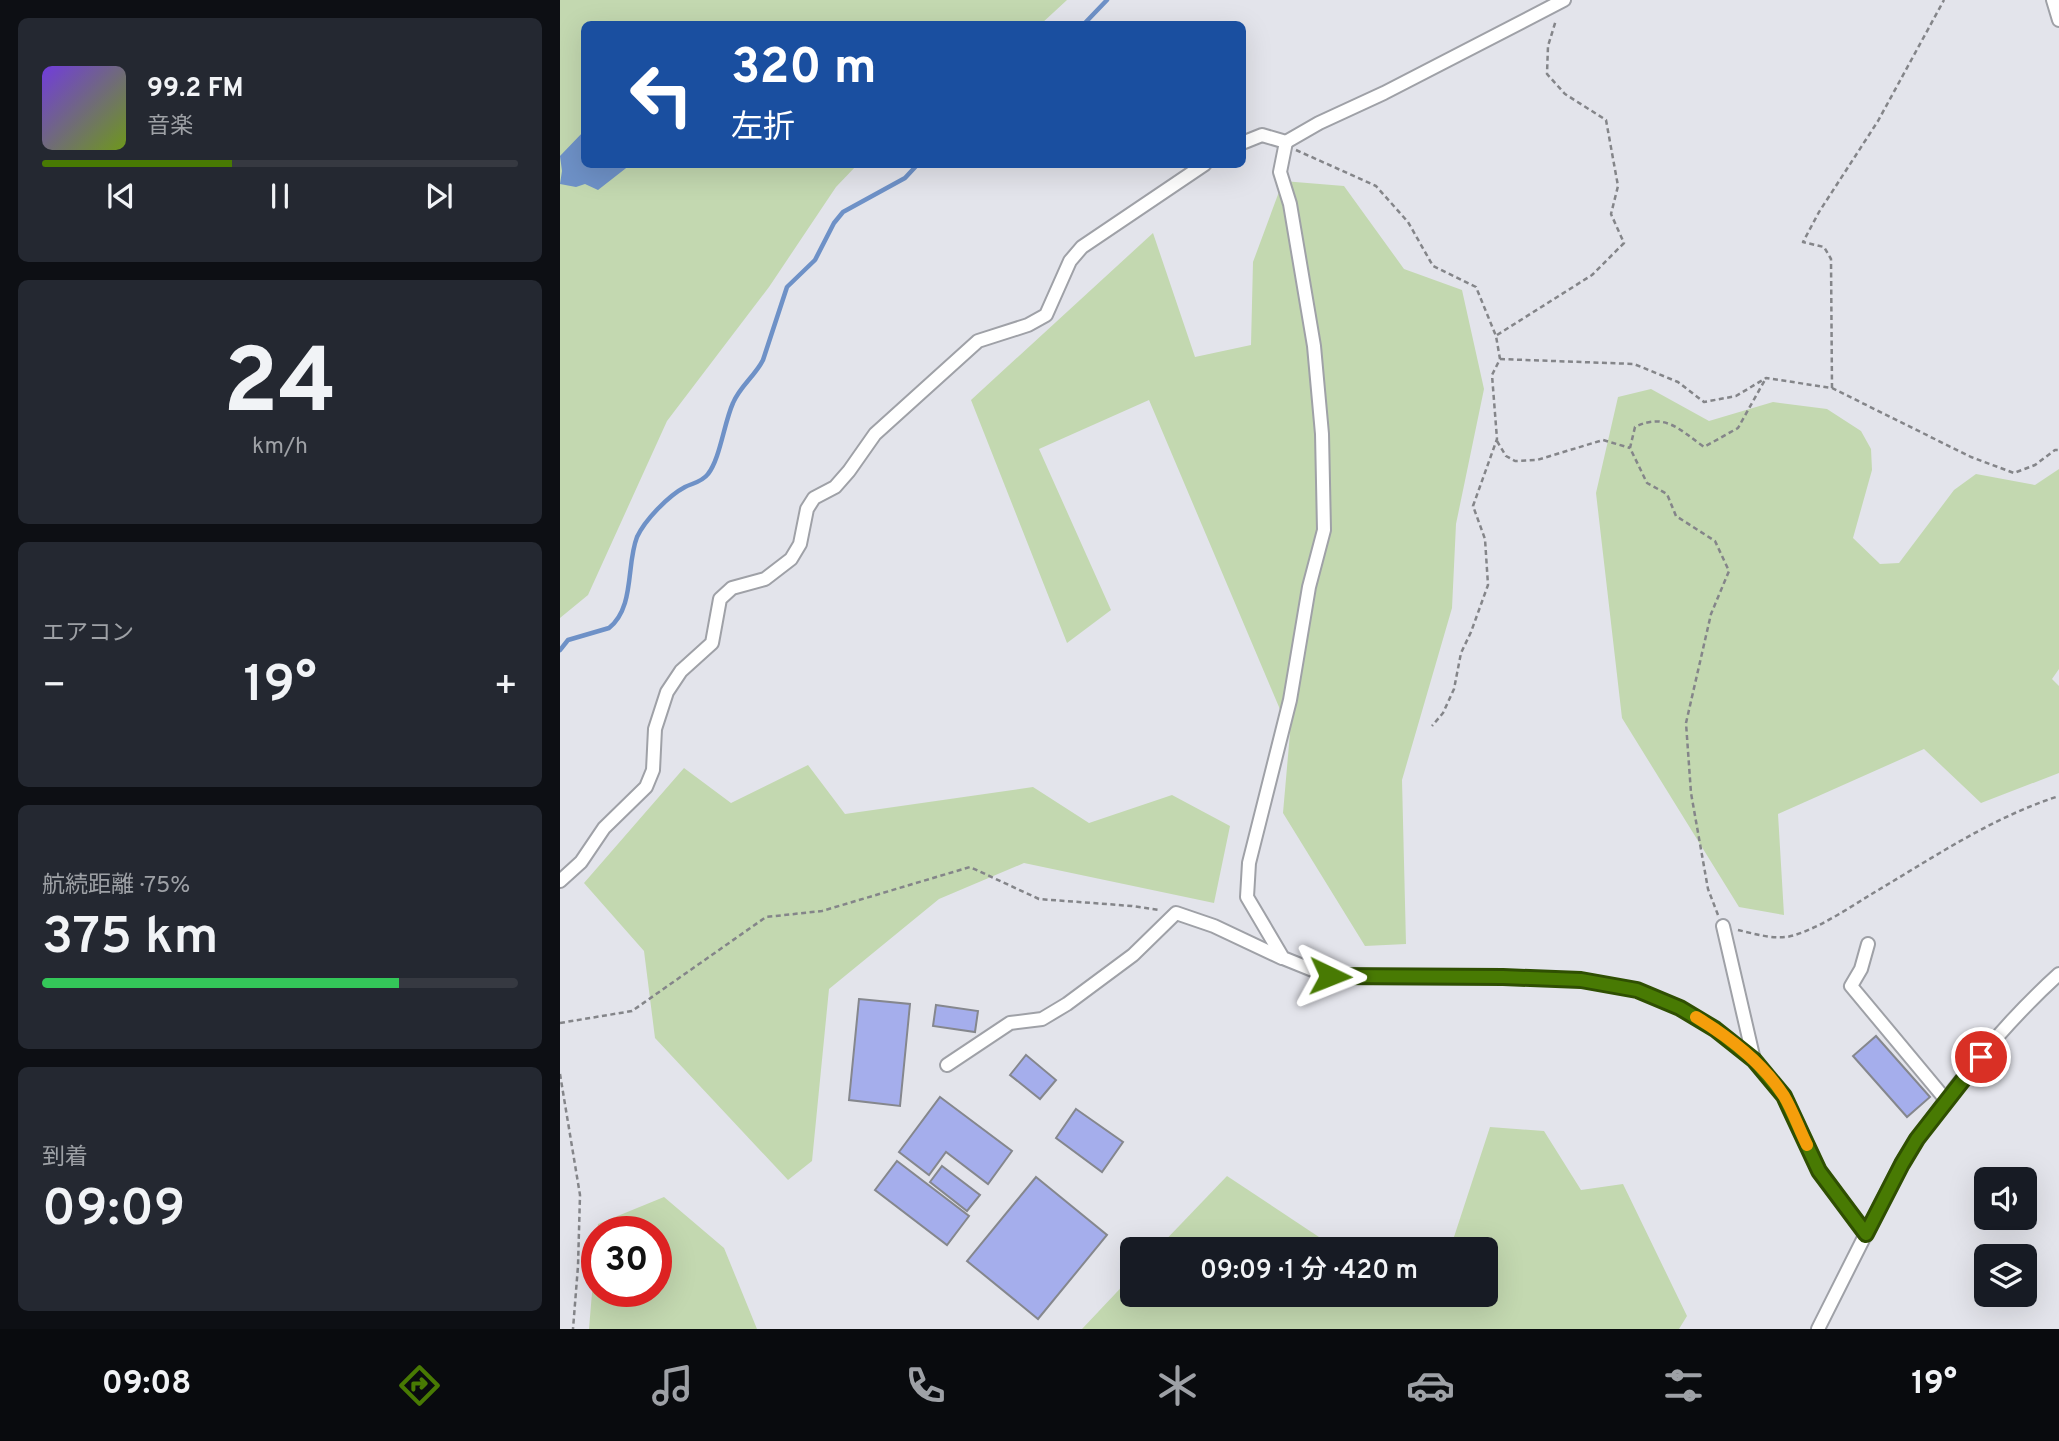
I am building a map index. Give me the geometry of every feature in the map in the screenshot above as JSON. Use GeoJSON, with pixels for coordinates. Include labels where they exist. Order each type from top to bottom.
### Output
{"type":"FeatureCollection","features":[{"type":"Feature","properties":{"kind":"street"},"geometry":{"type":"LineString","coordinates":[[1283,958],[1247,897],[1249,863],[1290,700],[1308,587],[1324,530],[1322,434],[1314,345],[1290,205],[1280,172],[1287,144],[1319,123],[1384,93],[1564,0]]}},
{"type":"Feature","properties":{"kind":"street"},"geometry":{"type":"LineString","coordinates":[[2053,0],[2059,17]]}},
{"type":"Feature","properties":{"kind":"street"},"geometry":{"type":"LineString","coordinates":[[1246,142],[1262,135],[1287,144]]}},
{"type":"Feature","properties":{"kind":"street"},"geometry":{"type":"LineString","coordinates":[[560,881],[581,862],[604,828],[646,787],[653,770],[655,729],[667,692],[681,671],[712,643],[720,599],[733,588],[765,579],[791,559],[800,544],[807,509],[814,498],[835,487],[875,434],[978,341],[1028,325],[1046,315],[1070,261],[1082,247],[1199,168]]}},
{"type":"Feature","properties":{"kind":"street"},"geometry":{"type":"LineString","coordinates":[[947,1065],[1010,1023],[1042,1019],[1067,1004],[1133,955],[1176,913],[1214,926],[1330,976],[1581,980],[1637,990],[1692,1015],[1715,1029],[1754,1060],[1784,1096],[1819,1171],[1866,1234]]}},
{"type":"Feature","properties":{"kind":"street"},"geometry":{"type":"LineString","coordinates":[[1723,926],[1754,1060]]}},
{"type":"Feature","properties":{"kind":"street"},"geometry":{"type":"LineString","coordinates":[[1868,944],[1861,968],[1851,986],[1946,1100]]}},
{"type":"Feature","properties":{"kind":"street"},"geometry":{"type":"LineString","coordinates":[[1818,1329],[1902,1164],[1946,1100],[1989,1048],[2059,974]]}},
{"type":"Feature","properties":{"kind":"path"},"geometry":{"type":"LineString","coordinates":[[1496,336],[1592,275],[1624,243],[1611,214],[1618,186],[1606,120],[1565,94],[1547,74],[1548,46],[1564,0]]}},
{"type":"Feature","properties":{"kind":"path"},"geometry":{"type":"LineString","coordinates":[[1832,388],[1831,259],[1824,247],[1804,242],[1819,212],[1878,121],[1944,0]]}},
{"type":"Feature","properties":{"kind":"path"},"geometry":{"type":"LineString","coordinates":[[1287,144],[1376,186],[1408,222],[1433,266],[1476,287],[1496,336],[1500,359],[1492,375],[1497,439],[1506,456],[1515,461],[1537,460],[1603,440],[1630,448]]}},
{"type":"Feature","properties":{"kind":"path"},"geometry":{"type":"LineString","coordinates":[[1500,359],[1634,364],[1678,382],[1704,402],[1736,396],[1766,378],[1832,388],[1971,457],[2014,472],[2035,465],[2055,450],[2059,450]]}},
{"type":"Feature","properties":{"kind":"path"},"geometry":{"type":"LineString","coordinates":[[1766,378],[1738,428],[1703,447],[1671,423],[1650,420],[1635,427],[1630,448],[1647,483],[1667,494],[1675,516],[1715,541],[1728,571],[1711,614],[1686,723],[1691,793],[1708,889],[1723,926],[1766,937],[1794,935],[1843,911],[1946,849],[2026,806],[2059,796]]}},
{"type":"Feature","properties":{"kind":"path"},"geometry":{"type":"LineString","coordinates":[[1432,726],[1443,713],[1454,689],[1461,653],[1488,585],[1485,539],[1473,506],[1497,439]]}},
{"type":"Feature","properties":{"kind":"path"},"geometry":{"type":"LineString","coordinates":[[560,1023],[632,1011],[766,916],[822,912],[970,867],[1039,899],[1132,906],[1176,913]]}},
{"type":"Feature","properties":{"kind":"path"},"geometry":{"type":"LineString","coordinates":[[560,1074],[580,1195],[573,1329]]}},
{"type":"Feature","properties":{"kind":"green space"},"geometry":{"type":"Polygon","coordinates":[[[560,0],[1067,0],[1044,21],[581,21],[581,168],[854,168],[836,187],[769,287],[667,421],[588,595],[560,618],[560,0]]]}},
{"type":"Feature","properties":{"kind":"green space"},"geometry":{"type":"Polygon","coordinates":[[[1283,181],[1344,186],[1404,269],[1462,290],[1484,389],[1456,524],[1452,608],[1402,780],[1406,944],[1365,946],[1283,813],[1290,733],[1149,400],[1039,449],[1111,610],[1067,643],[971,400],[1153,233],[1195,357],[1251,345],[1253,262],[1283,181]]]}},
{"type":"Feature","properties":{"kind":"green space"},"geometry":{"type":"Polygon","coordinates":[[[1651,389],[1709,421],[1773,402],[1827,409],[1861,431],[1871,449],[1872,470],[1853,538],[1880,564],[1899,563],[1954,490],[1976,474],[2035,485],[2059,469],[2059,669],[2052,679],[2059,686],[2059,773],[1981,803],[1924,749],[1778,814],[1784,915],[1739,907],[1622,718],[1596,493],[1618,397],[1651,389]]]}},
{"type":"Feature","properties":{"kind":"green space"},"geometry":{"type":"Polygon","coordinates":[[[808,765],[845,814],[1033,787],[1089,823],[1172,795],[1230,826],[1214,903],[1024,863],[939,899],[829,989],[812,1161],[788,1180],[655,1038],[644,951],[584,883],[684,768],[731,803],[808,765]]]}},
{"type":"Feature","properties":{"kind":"green space"},"geometry":{"type":"Polygon","coordinates":[[[1490,1127],[1544,1131],[1581,1190],[1623,1184],[1687,1316],[1679,1329],[1082,1329],[1120,1289],[1120,1307],[1498,1307],[1498,1237],[1454,1237],[1490,1127]]]}},
{"type":"Feature","properties":{"kind":"green space"},"geometry":{"type":"Polygon","coordinates":[[[1227,1176],[1319,1237],[1169,1237],[1227,1176]]]}},
{"type":"Feature","properties":{"kind":"green space"},"geometry":{"type":"Polygon","coordinates":[[[664,1197],[724,1248],[757,1329],[589,1329],[591,1307],[672,1307],[672,1216],[618,1216],[664,1197]]]}},
{"type":"Feature","properties":{"kind":"water"},"geometry":{"type":"Polygon","coordinates":[[[581,134],[581,168],[626,168],[598,190],[585,184],[576,187],[560,184],[560,156],[581,134]]]}},
{"type":"Feature","properties":{"kind":"building"},"geometry":{"type":"Polygon","coordinates":[[[859,999],[910,1004],[900,1106],[849,1100],[859,999]]]}},
{"type":"Feature","properties":{"kind":"building"},"geometry":{"type":"Polygon","coordinates":[[[936,1005],[978,1011],[975,1032],[933,1026],[936,1005]]]}},
{"type":"Feature","properties":{"kind":"building"},"geometry":{"type":"Polygon","coordinates":[[[1876,1036],[1930,1097],[1907,1117],[1853,1056],[1876,1036]]]}},
{"type":"Feature","properties":{"kind":"building"},"geometry":{"type":"Polygon","coordinates":[[[1026,1055],[1056,1080],[1040,1099],[1010,1075],[1026,1055]]]}},
{"type":"Feature","properties":{"kind":"building"},"geometry":{"type":"Polygon","coordinates":[[[940,1097],[1012,1151],[988,1184],[946,1152],[929,1175],[899,1152],[940,1097]]]}},
{"type":"Feature","properties":{"kind":"building"},"geometry":{"type":"Polygon","coordinates":[[[1076,1109],[1123,1142],[1102,1172],[1056,1138],[1076,1109]]]}},
{"type":"Feature","properties":{"kind":"building"},"geometry":{"type":"Polygon","coordinates":[[[897,1161],[969,1216],[947,1245],[875,1190],[897,1161]]]}},
{"type":"Feature","properties":{"kind":"building"},"geometry":{"type":"Polygon","coordinates":[[[942,1166],[980,1195],[967,1211],[930,1182],[942,1166]]]}},
{"type":"Feature","properties":{"kind":"building"},"geometry":{"type":"Polygon","coordinates":[[[1036,1177],[1107,1235],[1038,1319],[967,1261],[1036,1177]]]}},
{"type":"Feature","properties":{"kind":"waterway"},"geometry":{"type":"LineString","coordinates":[[1087,21],[1107,0]]}},
{"type":"Feature","properties":{"kind":"waterway"},"geometry":{"type":"LineString","coordinates":[[560,650],[568,640],[609,628],[617,619],[626,597],[637,537],[645,523],[664,502],[708,474],[719,450],[733,403],[763,360],[787,287],[815,260],[834,223],[843,212],[905,178],[914,168]]}},
{"type":"Feature","properties":{"kind":"slow traffic"},"geometry":{"type":"LineString","coordinates":[[1696,1017],[1754,1060],[1784,1096],[1807,1145]]}},
{"type":"Feature","properties":{"kind":"route"},"geometry":{"type":"LineString","coordinates":[[1330,976],[1581,980],[1637,990],[1680,1008],[1715,1029],[1754,1060],[1784,1096],[1819,1171],[1866,1234],[1917,1139],[1981,1057]]}}]}
